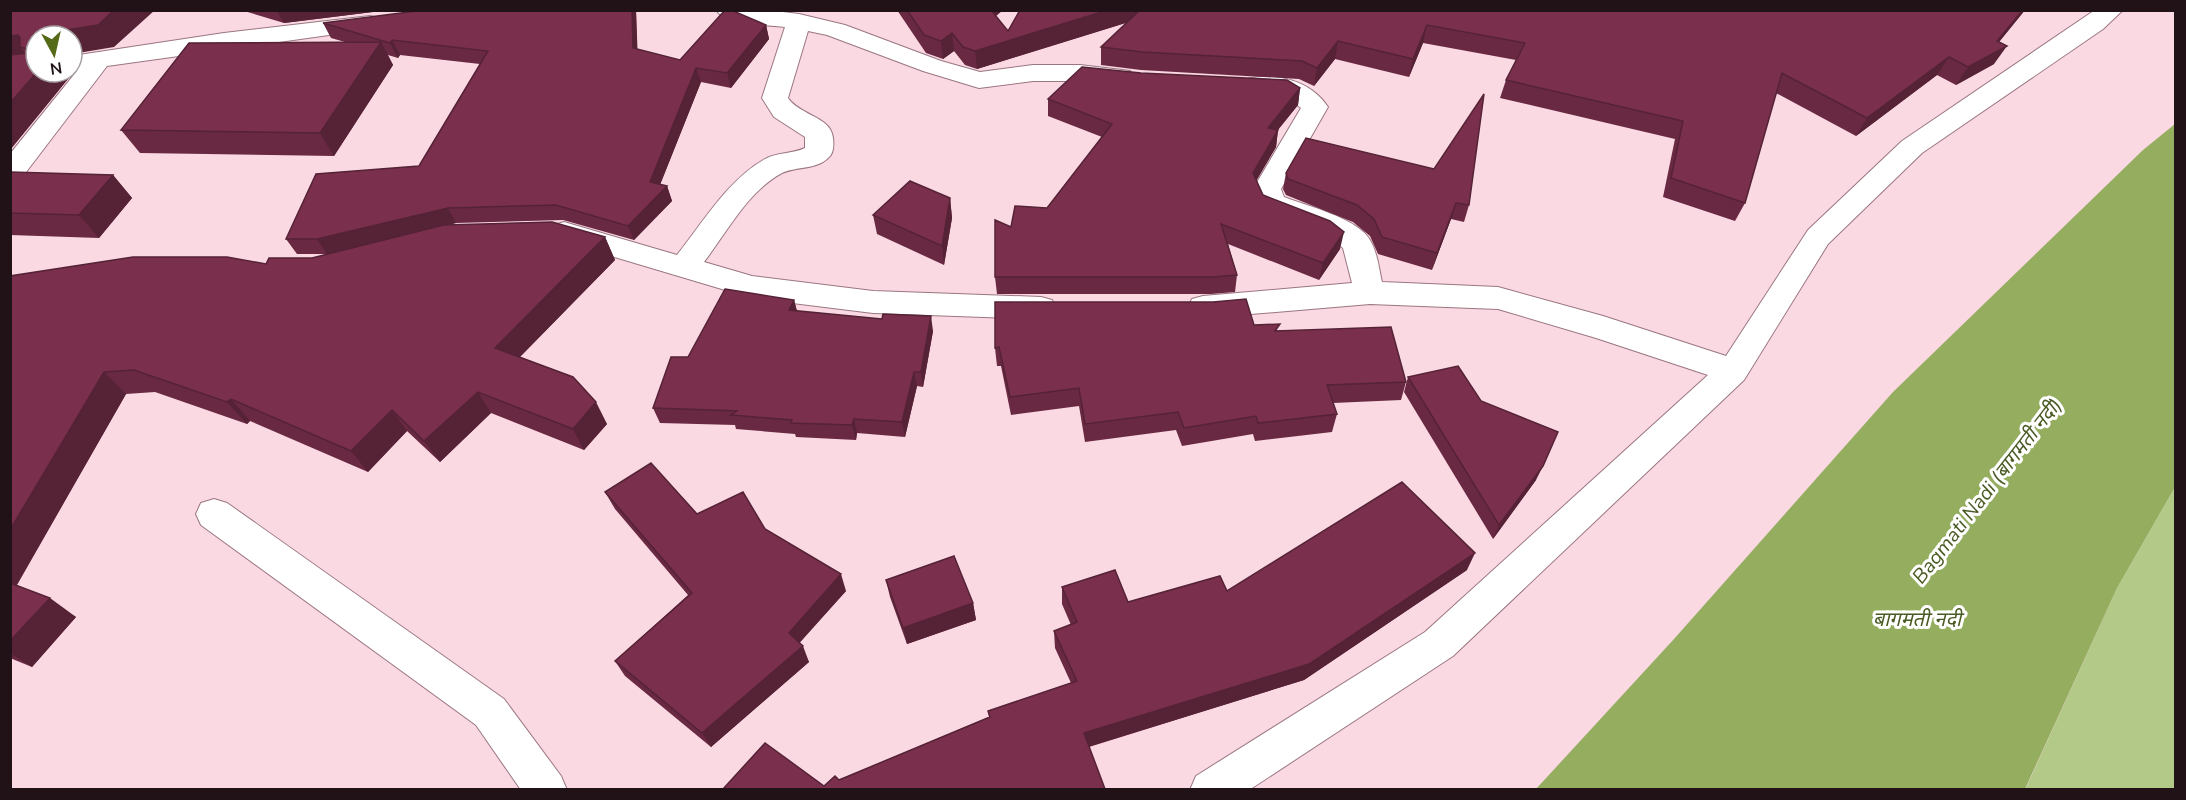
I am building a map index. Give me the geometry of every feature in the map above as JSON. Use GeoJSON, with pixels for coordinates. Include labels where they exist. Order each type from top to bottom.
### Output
{"type":"FeatureCollection","features":[{"type":"Feature","properties":{"kind":"street"},"geometry":{"type":"LineString","coordinates":[[728,10],[748,16],[799,21],[836,30],[932,66],[979,80],[1033,74],[1080,73],[1141,80]]}},
{"type":"Feature","properties":{"kind":"street"},"geometry":{"type":"LineString","coordinates":[[1211,789],[1439,644],[1733,371],[1818,237],[1912,147],[2094,24],[2111,10]]}},
{"type":"Feature","properties":{"kind":"street"},"geometry":{"type":"LineString","coordinates":[[10,173],[85,63],[224,41],[396,20]]}},
{"type":"Feature","properties":{"kind":"street"},"geometry":{"type":"LineString","coordinates":[[685,266],[749,183],[777,164],[800,161],[819,152],[819,134],[783,111],[775,98],[799,21]]}},
{"type":"Feature","properties":{"kind":"street"},"geometry":{"type":"LineString","coordinates":[[1233,84],[1290,87],[1306,95],[1315,107],[1268,189],[1271,204],[1338,229],[1357,243],[1370,293]]}},
{"type":"Feature","properties":{"kind":"street"},"geometry":{"type":"LineString","coordinates":[[539,232],[563,232],[752,287],[873,302],[1071,308]]}},
{"type":"Feature","properties":{"kind":"street"},"geometry":{"type":"LineString","coordinates":[[1176,307],[1211,307],[1370,293],[1498,298],[1603,328],[1733,371]]}},
{"type":"Feature","properties":{"kind":"street"},"geometry":{"type":"LineString","coordinates":[[214,514],[490,712],[546,789]]}},
{"type":"Feature","properties":{"kind":"shaded area"},"geometry":{"type":"Polygon","coordinates":[[[2175,487],[2175,789],[2025,790],[2117,588],[2175,487]]]}},
{"type":"Feature","properties":{"kind":"water","name":"बागमती नदी"},"geometry":{"type":"Polygon","coordinates":[[[2175,124],[2175,487],[2117,588],[2025,789],[1536,789],[1674,639],[1893,392],[2143,150],[2175,124]]]}},
{"type":"Feature","properties":{"kind":"building"},"geometry":{"type":"Polygon","coordinates":[[[10,10],[114,10],[98,25],[84,27],[84,24],[24,24],[24,48],[20,47],[18,35],[10,36],[10,10]]]}},
{"type":"Feature","properties":{"kind":"building"},"geometry":{"type":"Polygon","coordinates":[[[424,10],[632,10],[633,48],[680,60],[725,10],[731,10],[766,25],[727,73],[696,68],[650,182],[667,186],[628,226],[556,205],[448,208],[317,239],[286,239],[316,174],[419,166],[488,51],[392,40],[390,43],[323,23],[424,10]]]}},
{"type":"Feature","properties":{"kind":"building"},"geometry":{"type":"Polygon","coordinates":[[[907,10],[991,10],[1008,31],[1020,10],[1108,10],[975,51],[963,47],[952,33],[941,41],[924,35],[907,10]]]}},
{"type":"Feature","properties":{"kind":"building"},"geometry":{"type":"Polygon","coordinates":[[[1140,10],[2023,10],[1997,41],[2007,46],[1968,67],[1949,57],[1867,118],[1782,73],[1745,203],[1671,178],[1683,121],[1506,80],[1525,43],[1427,25],[1413,59],[1338,41],[1317,68],[1302,61],[1142,52],[1101,47],[1140,10]]]}},
{"type":"Feature","properties":{"kind":"building"},"geometry":{"type":"Polygon","coordinates":[[[381,42],[320,133],[121,130],[189,43],[381,42]]]}},
{"type":"Feature","properties":{"kind":"building"},"geometry":{"type":"Polygon","coordinates":[[[24,53],[24,84],[27,84],[10,103],[10,55],[24,53]]]}},
{"type":"Feature","properties":{"kind":"building"},"geometry":{"type":"Polygon","coordinates":[[[1082,67],[1141,73],[1287,80],[1300,88],[1268,128],[1278,130],[1253,173],[1263,195],[1330,221],[1344,232],[1323,263],[1221,224],[1237,275],[1213,277],[995,277],[995,220],[1011,227],[1015,206],[1047,208],[1112,124],[1048,99],[1082,67]]]}},
{"type":"Feature","properties":{"kind":"building"},"geometry":{"type":"Polygon","coordinates":[[[1484,94],[1469,205],[1456,203],[1437,253],[1382,237],[1374,219],[1357,205],[1288,179],[1286,173],[1306,138],[1434,169],[1484,94]]]}},
{"type":"Feature","properties":{"kind":"building"},"geometry":{"type":"Polygon","coordinates":[[[10,172],[113,175],[79,215],[10,213],[10,172]]]}},
{"type":"Feature","properties":{"kind":"building"},"geometry":{"type":"Polygon","coordinates":[[[910,181],[950,198],[942,246],[873,215],[910,181]]]}},
{"type":"Feature","properties":{"kind":"building"},"geometry":{"type":"Polygon","coordinates":[[[552,222],[605,237],[495,348],[573,377],[596,402],[573,429],[478,392],[424,441],[392,410],[351,451],[231,399],[227,402],[134,370],[104,372],[10,530],[10,276],[133,257],[227,257],[266,264],[269,258],[312,258],[444,225],[552,222]]]}},
{"type":"Feature","properties":{"kind":"building"},"geometry":{"type":"Polygon","coordinates":[[[725,289],[794,300],[789,310],[882,319],[883,314],[931,316],[921,372],[914,372],[902,422],[854,419],[852,425],[791,423],[792,420],[731,415],[737,411],[653,408],[671,357],[688,357],[725,289]]]}},
{"type":"Feature","properties":{"kind":"building"},"geometry":{"type":"Polygon","coordinates":[[[1246,299],[1254,325],[1280,324],[1275,331],[1391,327],[1406,382],[1327,385],[1337,414],[1258,423],[1256,416],[1184,428],[1178,412],[1085,424],[1079,388],[1010,397],[999,347],[995,348],[995,302],[1213,302],[1246,299]]]}},
{"type":"Feature","properties":{"kind":"building"},"geometry":{"type":"Polygon","coordinates":[[[1458,366],[1481,401],[1558,432],[1543,466],[1499,525],[1408,377],[1458,366]]]}},
{"type":"Feature","properties":{"kind":"building"},"geometry":{"type":"Polygon","coordinates":[[[651,463],[697,514],[743,492],[765,529],[841,574],[789,633],[803,646],[702,733],[615,661],[692,593],[605,492],[651,463]]]}},
{"type":"Feature","properties":{"kind":"building"},"geometry":{"type":"Polygon","coordinates":[[[1402,482],[1475,553],[1309,664],[1084,733],[1105,789],[723,789],[765,743],[824,786],[835,776],[839,780],[990,717],[988,711],[1077,681],[1054,631],[1077,622],[1062,587],[1115,570],[1128,602],[1220,576],[1227,591],[1402,482]]]}},
{"type":"Feature","properties":{"kind":"building"},"geometry":{"type":"Polygon","coordinates":[[[954,556],[973,603],[903,628],[886,580],[954,556]]]}},
{"type":"Feature","properties":{"kind":"building"},"geometry":{"type":"Polygon","coordinates":[[[10,583],[50,598],[10,641],[10,583]]]}},
{"type":"Feature","properties":{"kind":"water label","name":"Bagmati Nadi (बागमती नदी)"},"geometry":{"type":"Point","coordinates":[1987,491]}}]}
